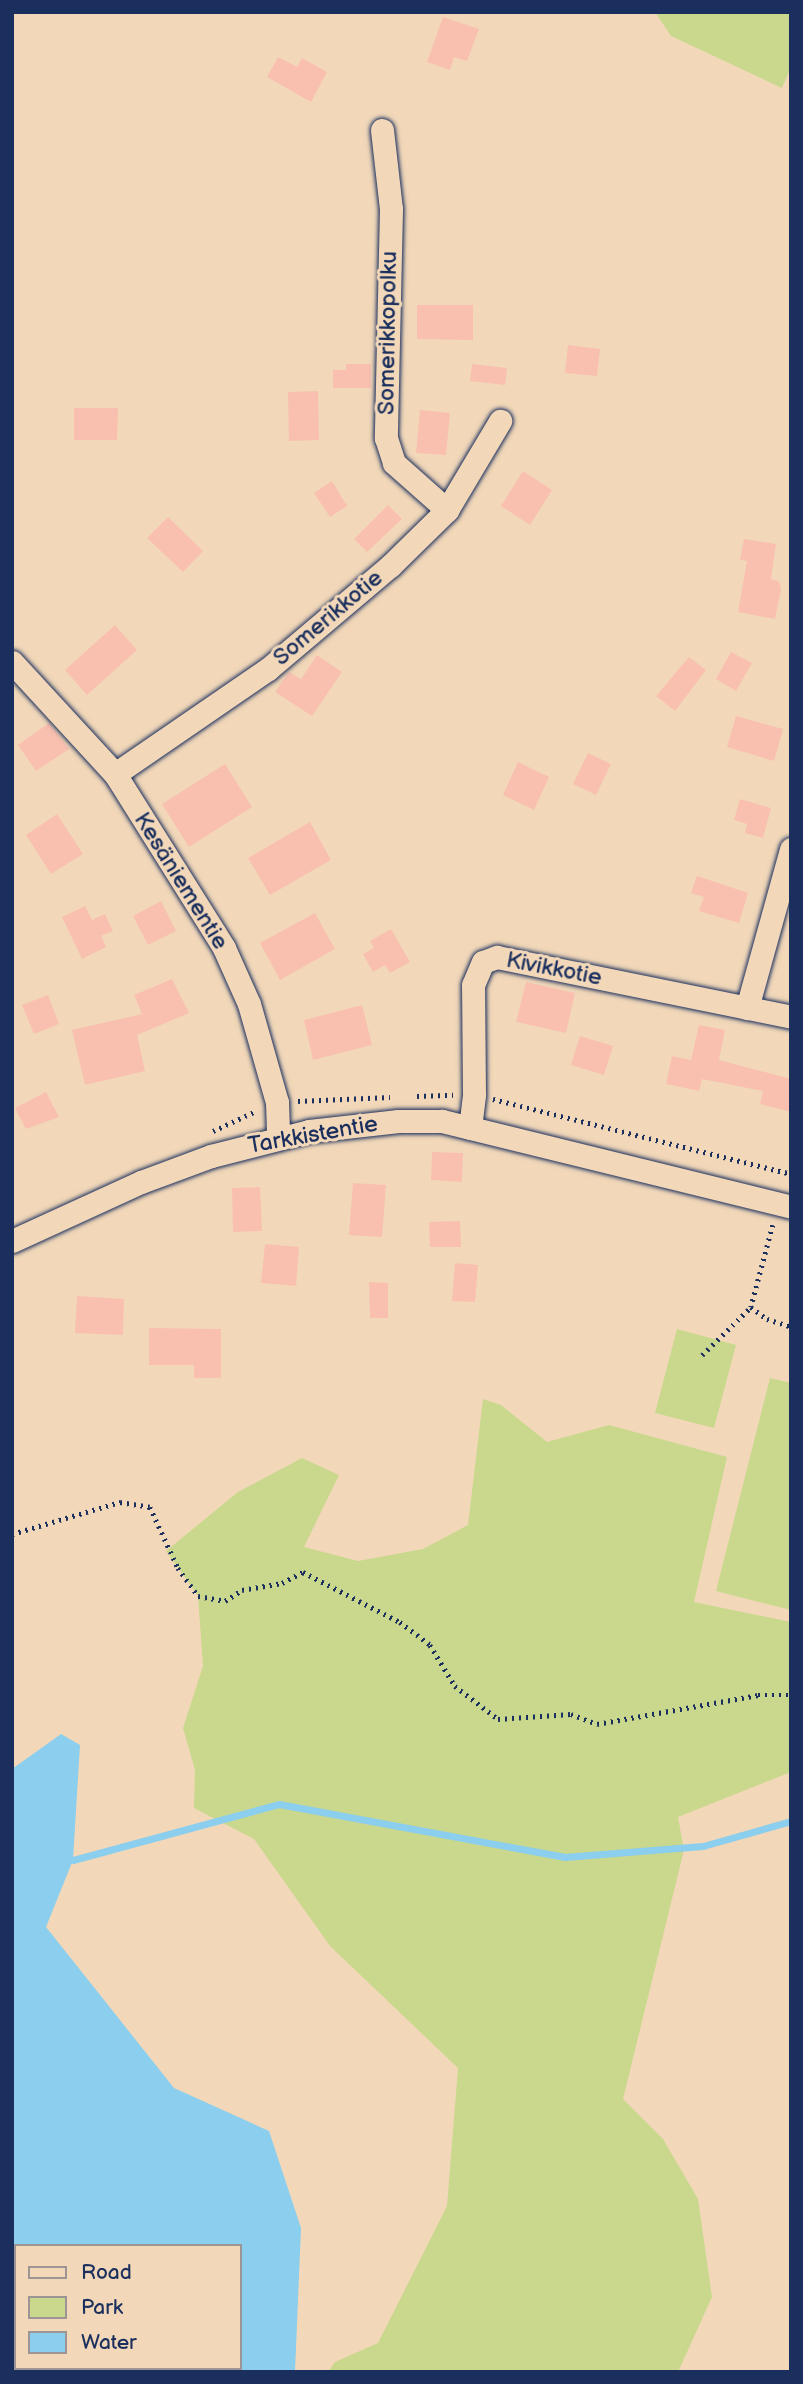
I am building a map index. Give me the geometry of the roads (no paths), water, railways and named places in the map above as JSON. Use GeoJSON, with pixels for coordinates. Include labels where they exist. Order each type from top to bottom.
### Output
{"type":"FeatureCollection","features":[{"type":"Feature","properties":{"kind":"street","name":"Somerikkopolku"},"geometry":{"type":"LineString","coordinates":[[382,130],[391,209],[386,438],[394,463],[447,510]]}},
{"type":"Feature","properties":{"kind":"street","name":"Somerikkotie"},"geometry":{"type":"LineString","coordinates":[[115,774],[268,668],[390,566],[447,510],[500,421]]}},
{"type":"Feature","properties":{"kind":"street","name":"Kesäniementie"},"geometry":{"type":"LineString","coordinates":[[12,662],[115,774],[225,948],[249,1004],[277,1102],[278,1138]]}},
{"type":"Feature","properties":{"kind":"street"},"geometry":{"type":"LineString","coordinates":[[747,1008],[790,855]]}},
{"type":"Feature","properties":{"kind":"street","name":"Kivikkotie"},"geometry":{"type":"LineString","coordinates":[[470,1128],[474,1094],[473,985],[483,962],[497,957],[791,1017]]}},
{"type":"Feature","properties":{"kind":"street","name":"Tarkkistentie"},"geometry":{"type":"LineString","coordinates":[[12,1241],[141,1182],[278,1138],[384,1121],[442,1121],[785,1205]]}},
{"type":"Feature","properties":{"kind":"water"},"geometry":{"type":"Polygon","coordinates":[[[61,1734],[80,1745],[73,1860],[46,1927],[174,2088],[269,2131],[301,2228],[295,2372],[12,2372],[12,1769],[61,1734]]]}},
{"type":"Feature","properties":{"kind":"waterway"},"geometry":{"type":"LineString","coordinates":[[73,1860],[279,1804],[565,1857],[703,1846],[791,1821]]}}]}
